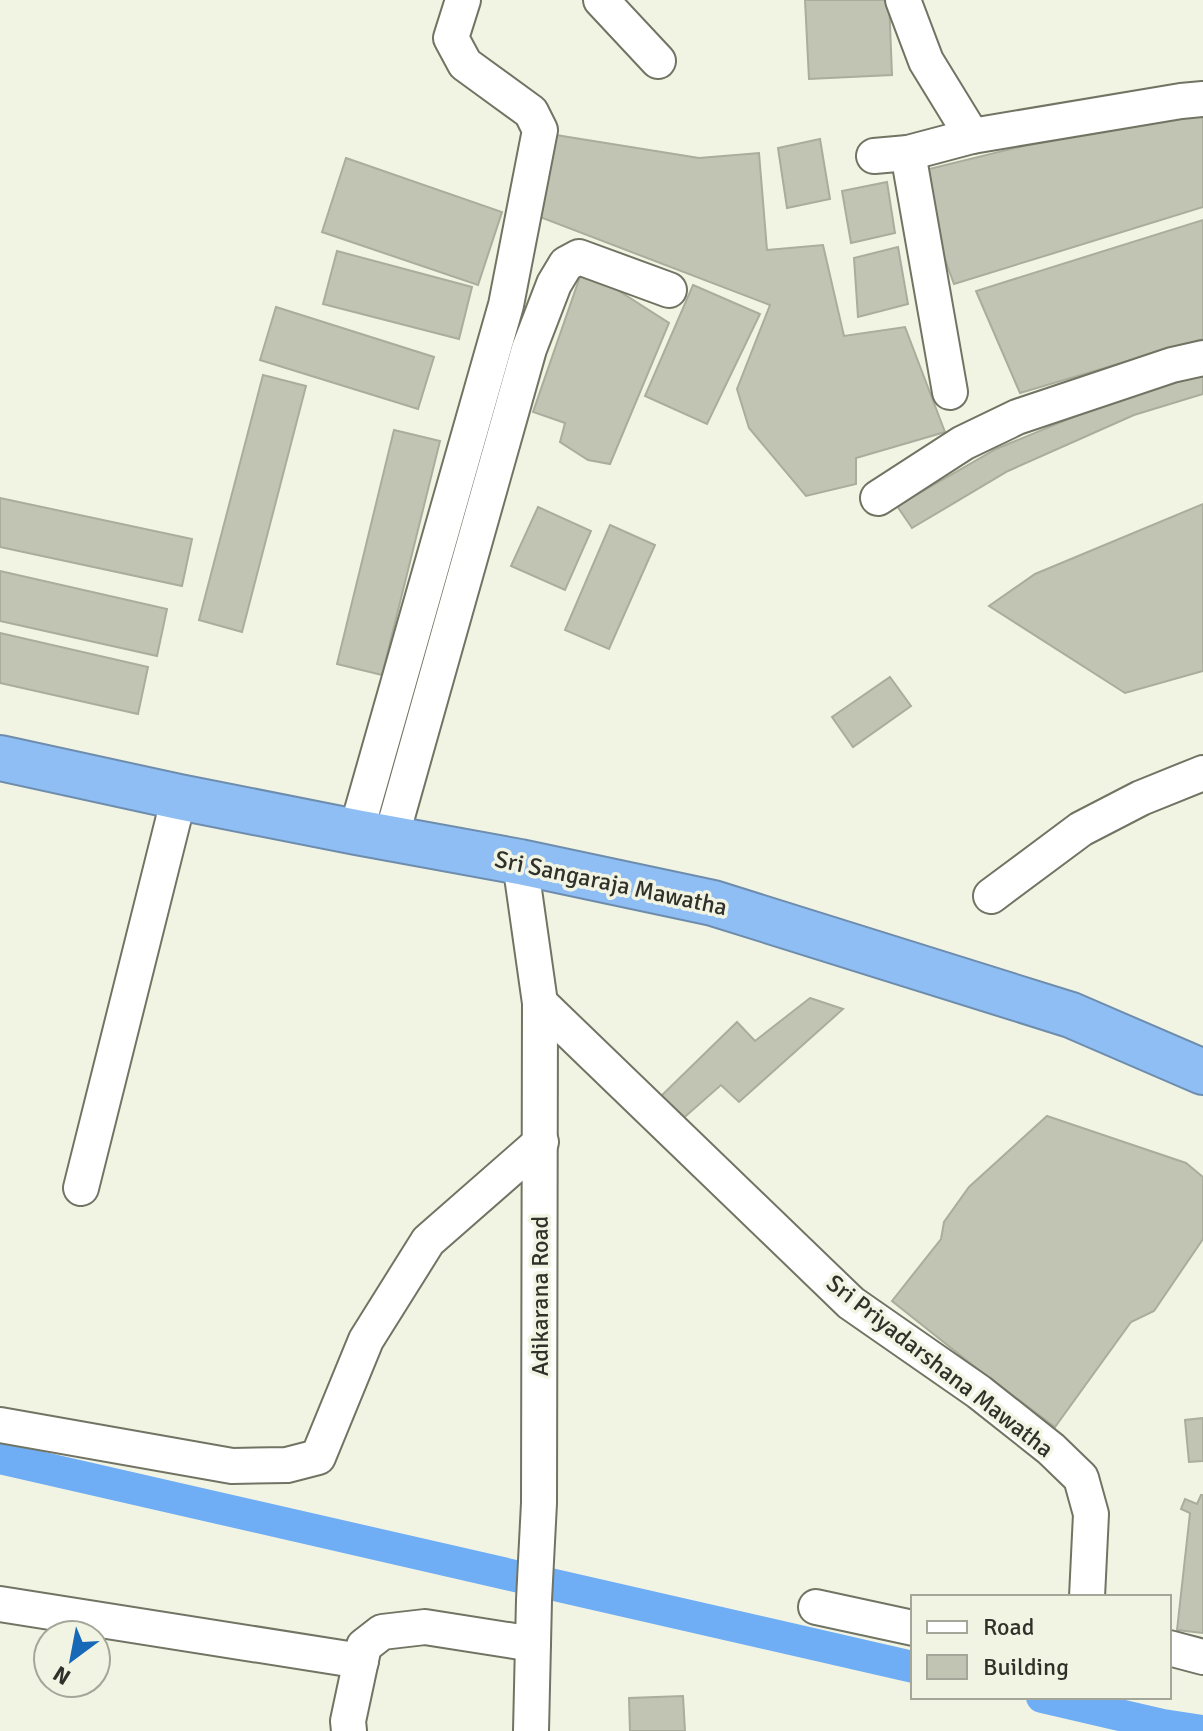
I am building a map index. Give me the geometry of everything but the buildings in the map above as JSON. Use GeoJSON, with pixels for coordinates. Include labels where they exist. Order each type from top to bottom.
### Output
{"type":"FeatureCollection","features":[{"type":"Feature","properties":{"kind":"highway","name":"Sri Sangaraja Mawatha"},"geometry":{"type":"LineString","coordinates":[[0,758],[179,797],[520,862],[713,903],[1071,1015],[1203,1072]]}},
{"type":"Feature","properties":{"kind":"street"},"geometry":{"type":"LineString","coordinates":[[373,835],[506,305],[540,130],[531,112],[465,64],[451,38],[463,0]]}},
{"type":"Feature","properties":{"kind":"street"},"geometry":{"type":"LineString","coordinates":[[601,0],[658,61]]}},
{"type":"Feature","properties":{"kind":"street"},"geometry":{"type":"LineString","coordinates":[[903,0],[926,61],[972,136]]}},
{"type":"Feature","properties":{"kind":"street"},"geometry":{"type":"LineString","coordinates":[[874,156],[908,153],[972,136],[1203,99]]}},
{"type":"Feature","properties":{"kind":"street"},"geometry":{"type":"LineString","coordinates":[[908,153],[950,392]]}},
{"type":"Feature","properties":{"kind":"street"},"geometry":{"type":"LineString","coordinates":[[373,835],[529,349],[554,284],[566,264],[579,257],[669,290]]}},
{"type":"Feature","properties":{"kind":"street"},"geometry":{"type":"LineString","coordinates":[[878,498],[963,443],[1017,417],[1172,365],[1203,358]]}},
{"type":"Feature","properties":{"kind":"street"},"geometry":{"type":"LineString","coordinates":[[991,896],[1081,829],[1141,798],[1203,773]]}},
{"type":"Feature","properties":{"kind":"street"},"geometry":{"type":"LineString","coordinates":[[81,1188],[179,797]]}},
{"type":"Feature","properties":{"kind":"street","name":"Adikarana Road"},"geometry":{"type":"LineString","coordinates":[[520,862],[540,1003],[539,1503],[531,1731]]}},
{"type":"Feature","properties":{"kind":"street","name":"Sri Priyadarshana Mawatha"},"geometry":{"type":"LineString","coordinates":[[540,1003],[851,1303],[979,1392],[1051,1449],[1081,1478],[1091,1514],[1087,1595]]}},
{"type":"Feature","properties":{"kind":"street"},"geometry":{"type":"LineString","coordinates":[[0,1425],[232,1466],[287,1465],[318,1457],[366,1340],[428,1241],[541,1142]]}},
{"type":"Feature","properties":{"kind":"street"},"geometry":{"type":"LineString","coordinates":[[0,1604],[361,1661]]}},
{"type":"Feature","properties":{"kind":"street"},"geometry":{"type":"LineString","coordinates":[[816,1607],[911,1628]]}},
{"type":"Feature","properties":{"kind":"street"},"geometry":{"type":"LineString","coordinates":[[349,1731],[348,1721],[364,1646],[382,1632],[425,1627],[533,1644]]}},
{"type":"Feature","properties":{"kind":"street"},"geometry":{"type":"LineString","coordinates":[[1171,1649],[1203,1657]]}},
{"type":"Feature","properties":{"kind":"waterway"},"geometry":{"type":"LineString","coordinates":[[0,1458],[911,1667]]}},
{"type":"Feature","properties":{"kind":"waterway"},"geometry":{"type":"LineString","coordinates":[[1051,1699],[1202,1731]]}}]}
